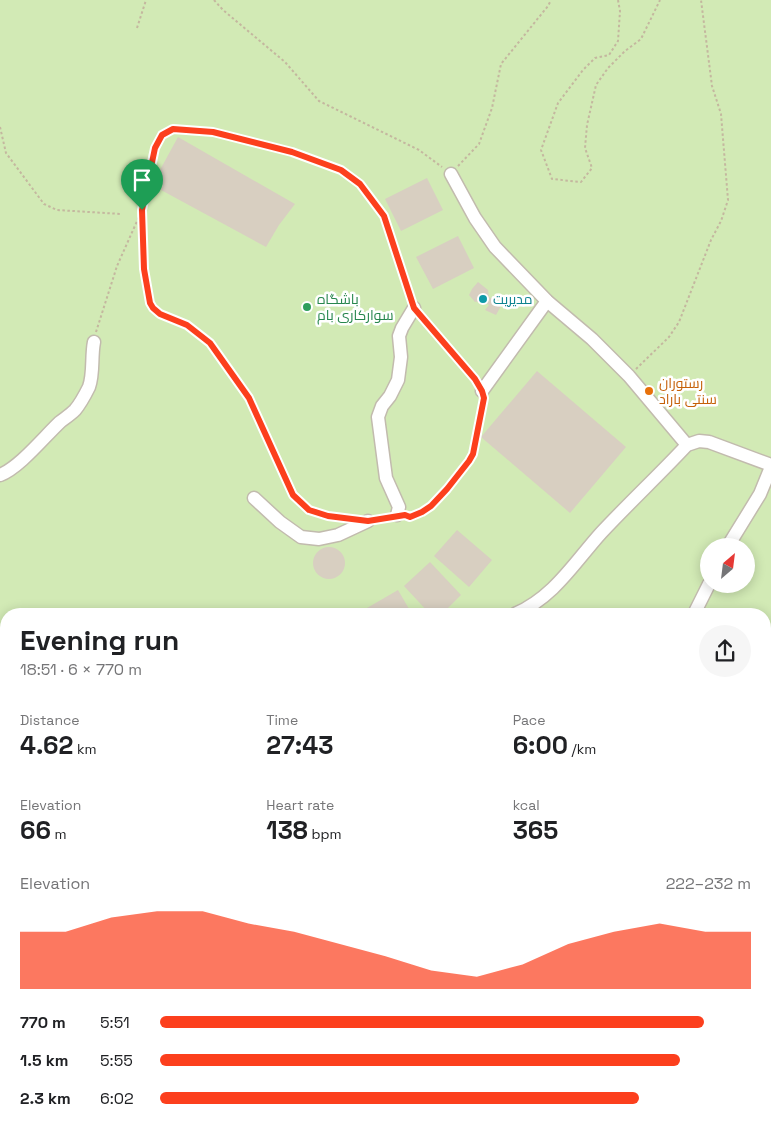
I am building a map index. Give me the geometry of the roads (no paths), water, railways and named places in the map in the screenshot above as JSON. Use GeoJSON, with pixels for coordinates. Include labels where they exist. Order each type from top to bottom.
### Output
{"type":"FeatureCollection","features":[{"type":"Feature","properties":{"kind":"street"},"geometry":{"type":"LineString","coordinates":[[451,174],[475,218],[496,247],[547,301],[592,339],[629,376],[687,445]]}},
{"type":"Feature","properties":{"kind":"street"},"geometry":{"type":"LineString","coordinates":[[482,391],[547,301]]}},
{"type":"Feature","properties":{"kind":"street"},"geometry":{"type":"LineString","coordinates":[[397,516],[399,507],[386,478],[378,417],[382,406],[390,396],[398,380],[401,357],[400,336],[402,328],[414,308]]}},
{"type":"Feature","properties":{"kind":"street"},"geometry":{"type":"LineString","coordinates":[[0,475],[6,473],[22,460],[61,421],[75,410],[83,399],[92,376],[91,356],[94,342]]}},
{"type":"Feature","properties":{"kind":"street"},"geometry":{"type":"LineString","coordinates":[[528,608],[558,586],[601,534],[687,445],[699,441],[710,442],[771,466],[760,494],[733,538]]}},
{"type":"Feature","properties":{"kind":"street"},"geometry":{"type":"LineString","coordinates":[[254,498],[280,522],[301,537],[319,539],[338,536],[368,521]]}},
{"type":"Feature","properties":{"kind":"street"},"geometry":{"type":"LineString","coordinates":[[697,608],[704,593]]}},
{"type":"Feature","properties":{"kind":"place","name":"مدیریت"},"geometry":{"type":"Point","coordinates":[483,299]}},
{"type":"Feature","properties":{"kind":"place","name":"باشگاه سوارکاری بام"},"geometry":{"type":"Point","coordinates":[307,307]}},
{"type":"Feature","properties":{"kind":"place","name":"رستوران سنتی باراد"},"geometry":{"type":"Point","coordinates":[649,391]}}]}
